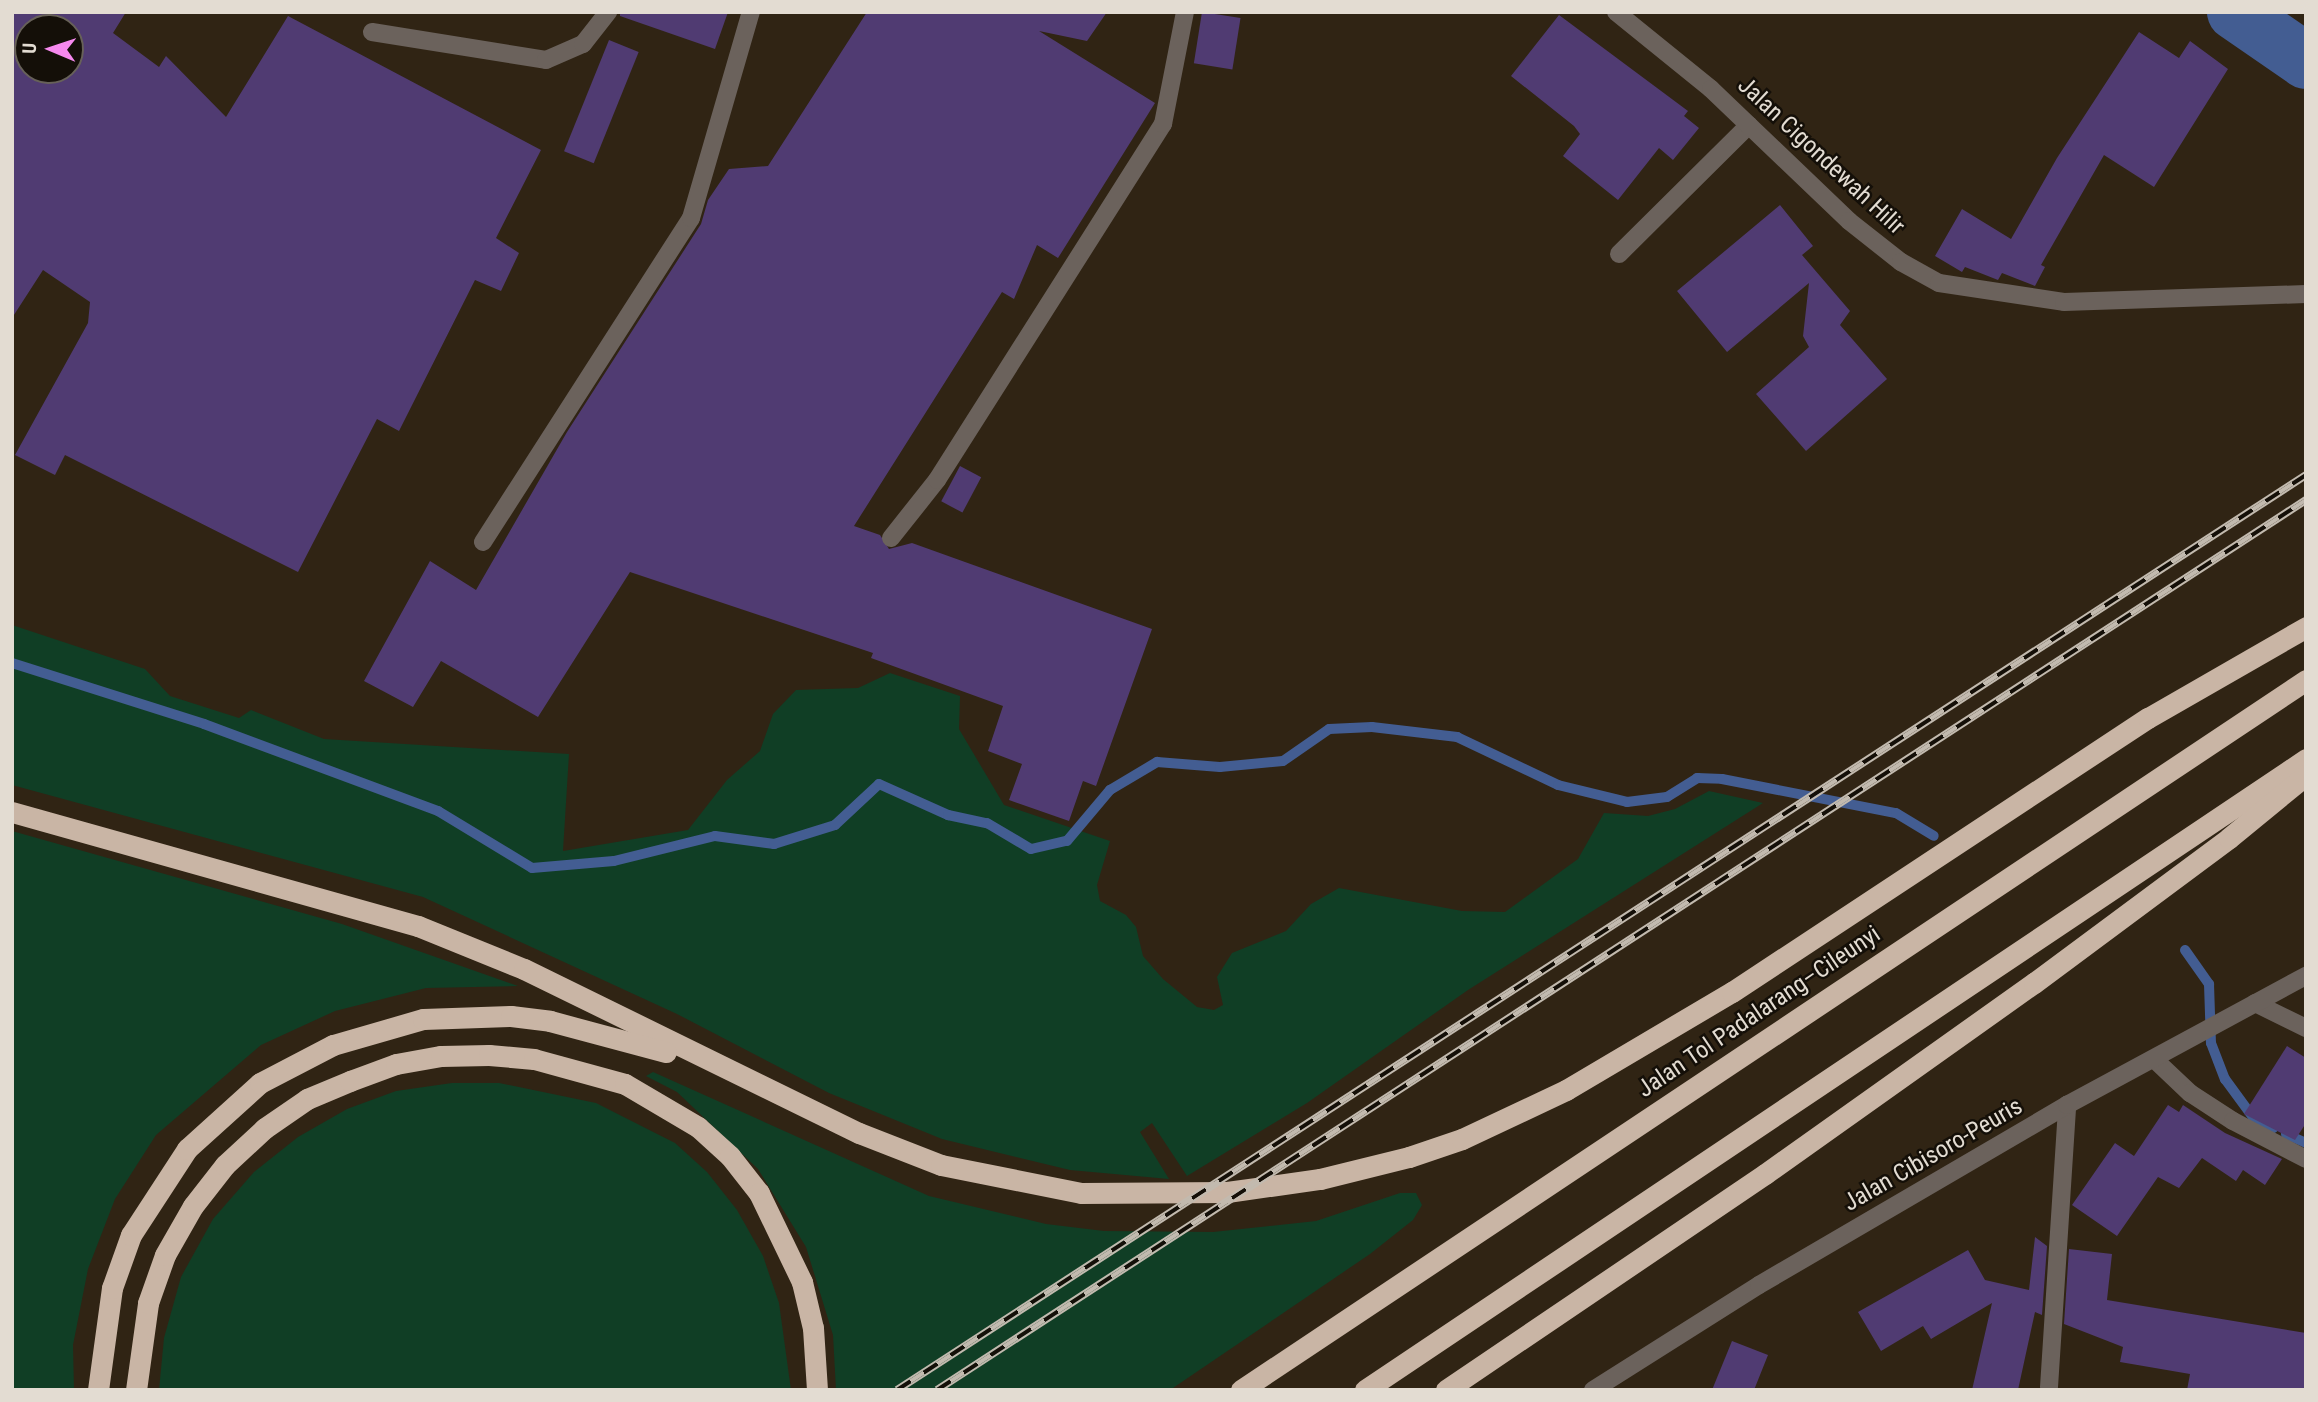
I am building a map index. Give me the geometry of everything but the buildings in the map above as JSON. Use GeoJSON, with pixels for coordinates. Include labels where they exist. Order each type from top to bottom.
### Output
{"type":"FeatureCollection","features":[{"type":"Feature","properties":{"kind":"highway"},"geometry":{"type":"LineString","coordinates":[[98,1390],[112,1288],[131,1235],[157,1190],[187,1149],[221,1114],[260,1083],[298,1060],[375,1029],[423,1019],[511,1016],[634,1041],[766,1090],[941,1165],[1081,1194],[1227,1192],[1320,1179],[1409,1157],[1511,1118],[1621,1060],[1954,849],[2148,718],[2306,627]]}},
{"type":"Feature","properties":{"kind":"highway","name":"Jalan Tol Padalarang–Cileunyi"},"geometry":{"type":"LineString","coordinates":[[1241,1390],[2306,680]]}},
{"type":"Feature","properties":{"kind":"highway"},"geometry":{"type":"LineString","coordinates":[[1365,1390],[2306,759]]}},
{"type":"Feature","properties":{"kind":"highway"},"geometry":{"type":"LineString","coordinates":[[1446,1390],[2034,983],[2229,838],[2306,775]]}},
{"type":"Feature","properties":{"kind":"highway"},"geometry":{"type":"LineString","coordinates":[[12,813],[418,926],[535,975],[766,1090]]}},
{"type":"Feature","properties":{"kind":"highway"},"geometry":{"type":"LineString","coordinates":[[136,1390],[148,1304],[165,1255],[193,1206],[225,1165],[286,1113],[350,1080],[407,1062],[489,1055],[534,1059],[625,1084],[698,1127],[730,1156],[759,1193],[803,1282],[813,1328],[817,1390]]}},
{"type":"Feature","properties":{"kind":"highway"},"geometry":{"type":"LineString","coordinates":[[1460,1390],[1564,1310]]}},
{"type":"Feature","properties":{"kind":"street"},"geometry":{"type":"LineString","coordinates":[[372,32],[546,60],[583,44],[608,12]]}},
{"type":"Feature","properties":{"kind":"street"},"geometry":{"type":"LineString","coordinates":[[483,542],[691,218],[751,12]]}},
{"type":"Feature","properties":{"kind":"street"},"geometry":{"type":"LineString","coordinates":[[891,538],[937,480],[1163,124],[1185,12]]}},
{"type":"Feature","properties":{"kind":"street","name":"Jalan Cigondewah Hilir"},"geometry":{"type":"LineString","coordinates":[[1616,12],[1749,125],[1849,221],[1900,262],[1939,282],[2064,302],[2306,294]]}},
{"type":"Feature","properties":{"kind":"street"},"geometry":{"type":"LineString","coordinates":[[1619,254],[1749,125]]}},
{"type":"Feature","properties":{"kind":"street","name":"Jalan Cibisoro-Peuris"},"geometry":{"type":"LineString","coordinates":[[1594,1390],[1759,1285],[2067,1105],[2306,976]]}},
{"type":"Feature","properties":{"kind":"street"},"geometry":{"type":"LineString","coordinates":[[2255,1003],[2306,1028]]}},
{"type":"Feature","properties":{"kind":"street"},"geometry":{"type":"LineString","coordinates":[[2154,1059],[2190,1093],[2222,1114],[2306,1159]]}},
{"type":"Feature","properties":{"kind":"street"},"geometry":{"type":"LineString","coordinates":[[2049,1387],[2067,1105]]}},
{"type":"Feature","properties":{"kind":"green space"},"geometry":{"type":"Polygon","coordinates":[[[12,625],[145,669],[170,696],[239,718],[251,710],[324,739],[569,754],[563,851],[688,830],[727,780],[760,751],[773,714],[796,690],[858,688],[890,673],[960,696],[959,729],[1004,805],[1110,841],[1097,885],[1100,901],[1126,915],[1136,927],[1143,956],[1163,979],[1197,1007],[1214,1010],[1223,1005],[1217,977],[1232,953],[1286,931],[1311,904],[1339,888],[1462,911],[1505,912],[1578,859],[1604,813],[1648,816],[1675,809],[1709,791],[1763,803],[1468,990],[1307,1103],[1187,1176],[1152,1123],[1140,1132],[1169,1179],[1070,1170],[942,1139],[829,1093],[677,1014],[423,897],[12,785],[12,625]]]}},
{"type":"Feature","properties":{"kind":"green space"},"geometry":{"type":"Polygon","coordinates":[[[12,831],[342,924],[518,986],[426,988],[335,1011],[261,1045],[156,1135],[115,1199],[88,1269],[73,1345],[74,1390],[12,1388],[12,831]]]}},
{"type":"Feature","properties":{"kind":"green space"},"geometry":{"type":"Polygon","coordinates":[[[653,1072],[929,1196],[1046,1224],[1104,1231],[1213,1232],[1316,1221],[1400,1193],[1416,1193],[1422,1205],[1413,1220],[1370,1254],[1170,1390],[836,1390],[833,1335],[806,1247],[758,1169],[677,1092],[646,1076],[653,1072]]]}},
{"type":"Feature","properties":{"kind":"green space"},"geometry":{"type":"Polygon","coordinates":[[[452,1083],[499,1083],[596,1103],[675,1143],[707,1172],[737,1210],[763,1256],[779,1303],[791,1390],[159,1390],[164,1338],[181,1277],[213,1219],[254,1172],[298,1137],[347,1109],[396,1091],[452,1083]]]}},
{"type":"Feature","properties":{"kind":"waterway"},"geometry":{"type":"LineString","coordinates":[[2235,12],[2306,61]]}},
{"type":"Feature","properties":{"kind":"waterway"},"geometry":{"type":"LineString","coordinates":[[12,663],[204,724],[438,811],[532,868],[614,861],[715,836],[774,844],[835,825],[879,784],[948,815],[987,823],[1031,849],[1067,841],[1110,790],[1157,762],[1220,767],[1283,761],[1329,729],[1372,727],[1457,737],[1558,785],[1627,802],[1667,797],[1697,778],[1722,779],[1896,813],[1934,836]]}},
{"type":"Feature","properties":{"kind":"waterway"},"geometry":{"type":"LineString","coordinates":[[2185,950],[2209,984],[2211,1043],[2225,1079],[2255,1120],[2273,1128]]}},
{"type":"Feature","properties":{"kind":"waterway"},"geometry":{"type":"LineString","coordinates":[[2286,1134],[2306,1143]]}},
{"type":"Feature","properties":{"kind":"railway"},"geometry":{"type":"LineString","coordinates":[[897,1390],[2306,475]]}},
{"type":"Feature","properties":{"kind":"railway"},"geometry":{"type":"LineString","coordinates":[[937,1390],[2306,500]]}}]}
